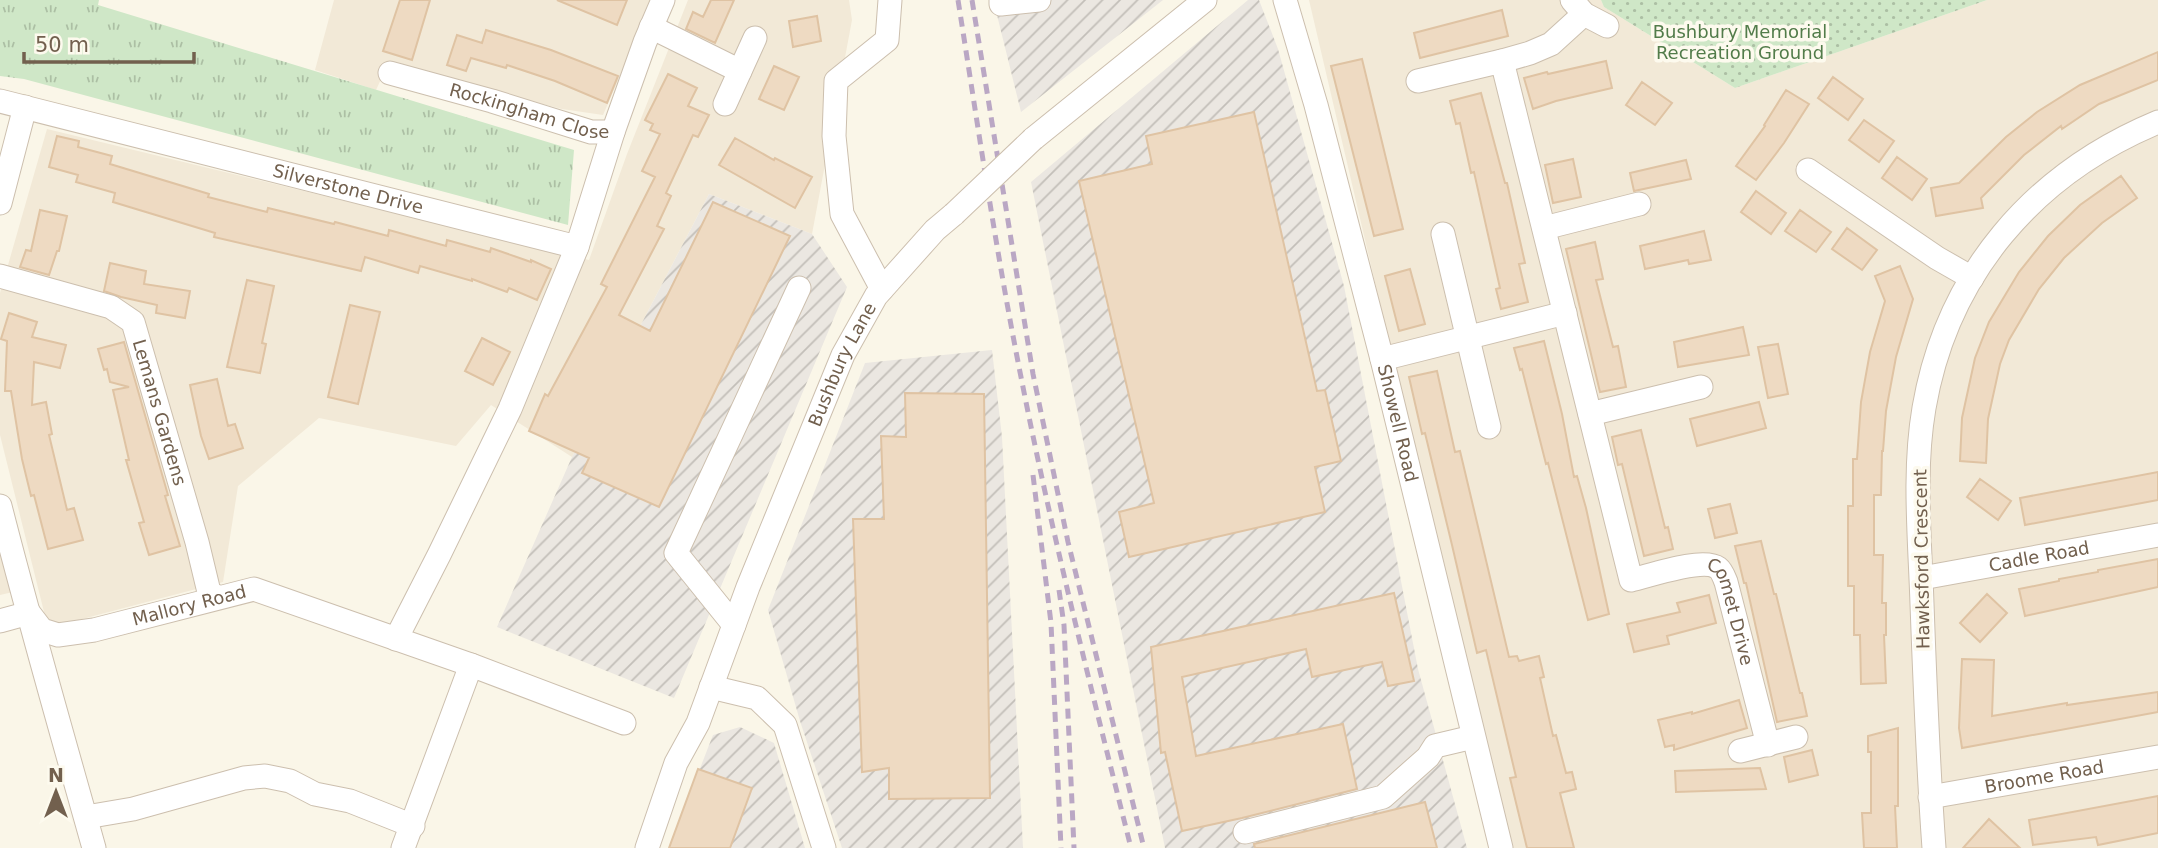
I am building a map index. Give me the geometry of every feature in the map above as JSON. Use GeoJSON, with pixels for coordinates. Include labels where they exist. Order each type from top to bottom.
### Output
{"type":"FeatureCollection","features":[{"type":"Feature","properties":{"kind":"street","name":"Rockingham Close"},"geometry":{"type":"LineString","coordinates":[[390,74],[492,101],[591,132],[613,132],[663,0]]}},
{"type":"Feature","properties":{"kind":"street"},"geometry":{"type":"LineString","coordinates":[[882,289],[842,214],[835,122],[836,81],[887,40],[890,0]]}},
{"type":"Feature","properties":{"kind":"street"},"geometry":{"type":"LineString","coordinates":[[1001,0],[1002,4],[1039,0]]}},
{"type":"Feature","properties":{"kind":"street","name":"Bushbury Lane"},"geometry":{"type":"LineString","coordinates":[[647,848],[676,763],[698,723],[734,625],[844,355],[882,289],[935,230],[1033,139],[1205,0]]}},
{"type":"Feature","properties":{"kind":"street","name":"Showell Road"},"geometry":{"type":"LineString","coordinates":[[1285,0],[1316,105],[1382,359],[1501,848]]}},
{"type":"Feature","properties":{"kind":"street"},"geometry":{"type":"LineString","coordinates":[[1418,80],[1502,61],[1551,44],[1578,7],[1607,26]]}},
{"type":"Feature","properties":{"kind":"street"},"geometry":{"type":"LineString","coordinates":[[651,27],[740,71]]}},
{"type":"Feature","properties":{"kind":"street"},"geometry":{"type":"LineString","coordinates":[[725,104],[755,38]]}},
{"type":"Feature","properties":{"kind":"street","name":"Comet Drive"},"geometry":{"type":"LineString","coordinates":[[1502,61],[1631,580],[1697,564],[1710,564],[1720,569],[1726,582],[1768,744]]}},
{"type":"Feature","properties":{"kind":"street","name":"Silverstone Drive"},"geometry":{"type":"LineString","coordinates":[[0,101],[577,247]]}},
{"type":"Feature","properties":{"kind":"street"},"geometry":{"type":"LineString","coordinates":[[0,203],[25,107]]}},
{"type":"Feature","properties":{"kind":"street","name":"Hawksford Crescent"},"geometry":{"type":"LineString","coordinates":[[1934,848],[1922,578],[1920,455],[1924,409],[1935,363],[1952,314],[1972,278],[2000,236],[2032,201],[2074,166],[2128,135],[2158,122]]}},
{"type":"Feature","properties":{"kind":"street"},"geometry":{"type":"LineString","coordinates":[[396,639],[510,409],[577,247],[613,132]]}},
{"type":"Feature","properties":{"kind":"street"},"geometry":{"type":"LineString","coordinates":[[1808,170],[1937,258],[1972,278]]}},
{"type":"Feature","properties":{"kind":"street"},"geometry":{"type":"LineString","coordinates":[[1544,228],[1639,204]]}},
{"type":"Feature","properties":{"kind":"street"},"geometry":{"type":"LineString","coordinates":[[1443,234],[1489,427]]}},
{"type":"Feature","properties":{"kind":"street","name":"Lemans Gardens"},"geometry":{"type":"LineString","coordinates":[[0,276],[111,307],[134,323],[209,592],[217,597]]}},
{"type":"Feature","properties":{"kind":"street"},"geometry":{"type":"LineString","coordinates":[[734,625],[676,553],[799,288]]}},
{"type":"Feature","properties":{"kind":"street"},"geometry":{"type":"LineString","coordinates":[[1382,359],[1565,313]]}},
{"type":"Feature","properties":{"kind":"street"},"geometry":{"type":"LineString","coordinates":[[1590,414],[1701,387]]}},
{"type":"Feature","properties":{"kind":"street"},"geometry":{"type":"LineString","coordinates":[[0,506],[21,592],[94,848]]}},
{"type":"Feature","properties":{"kind":"street","name":"Cadle Road"},"geometry":{"type":"LineString","coordinates":[[1922,578],[2158,535]]}},
{"type":"Feature","properties":{"kind":"street","name":"Mallory Road"},"geometry":{"type":"LineString","coordinates":[[29,613],[42,630],[58,635],[159,615],[254,589],[396,639],[469,671],[624,723]]}},
{"type":"Feature","properties":{"kind":"street"},"geometry":{"type":"LineString","coordinates":[[0,621],[29,613]]}},
{"type":"Feature","properties":{"kind":"street"},"geometry":{"type":"LineString","coordinates":[[403,848],[469,671]]}},
{"type":"Feature","properties":{"kind":"street"},"geometry":{"type":"LineString","coordinates":[[711,687],[757,698],[785,725],[824,848]]}},
{"type":"Feature","properties":{"kind":"street"},"geometry":{"type":"LineString","coordinates":[[1245,832],[1383,797],[1428,757],[1435,746],[1473,737]]}},
{"type":"Feature","properties":{"kind":"street"},"geometry":{"type":"LineString","coordinates":[[1740,751],[1796,737]]}},
{"type":"Feature","properties":{"kind":"street","name":"Broome Road"},"geometry":{"type":"LineString","coordinates":[[1930,797],[2158,757]]}},
{"type":"Feature","properties":{"kind":"street"},"geometry":{"type":"LineString","coordinates":[[86,817],[133,809],[244,778],[265,776],[290,781],[315,793],[350,801],[413,825]]}},
{"type":"Feature","properties":{"kind":"shaded area"},"geometry":{"type":"Polygon","coordinates":[[[334,0],[653,0],[603,115],[562,109],[388,64],[376,90],[315,70],[334,0]]]}},
{"type":"Feature","properties":{"kind":"shaded area"},"geometry":{"type":"Polygon","coordinates":[[[688,0],[849,0],[852,20],[812,234],[709,194],[572,457],[491,405],[456,446],[319,418],[238,486],[223,582],[48,628],[0,435],[0,293],[47,129],[589,260],[627,154],[688,0]]]}},
{"type":"Feature","properties":{"kind":"shaded area"},"geometry":{"type":"Polygon","coordinates":[[[995,0],[1163,0],[1021,112],[995,0]]]}},
{"type":"Feature","properties":{"kind":"shaded area"},"geometry":{"type":"Polygon","coordinates":[[[1248,0],[1259,0],[1278,49],[1344,286],[1418,669],[1467,848],[1165,848],[1031,182],[1248,0]]]}},
{"type":"Feature","properties":{"kind":"shaded area"},"geometry":{"type":"Polygon","coordinates":[[[1309,0],[1601,0],[1604,7],[1735,88],[1987,0],[2158,0],[2158,848],[1512,848],[1462,655],[1309,0]]]}},
{"type":"Feature","properties":{"kind":"shaded area"},"geometry":{"type":"Polygon","coordinates":[[[709,194],[812,234],[847,287],[674,698],[497,627],[572,457],[709,194]]]}},
{"type":"Feature","properties":{"kind":"shaded area"},"geometry":{"type":"Polygon","coordinates":[[[992,350],[1002,437],[1023,848],[842,848],[800,721],[768,610],[865,363],[992,350]]]}},
{"type":"Feature","properties":{"kind":"shaded area"},"geometry":{"type":"Polygon","coordinates":[[[0,549],[13,592],[0,595],[0,549]]]}},
{"type":"Feature","properties":{"kind":"shaded area"},"geometry":{"type":"Polygon","coordinates":[[[740,727],[774,743],[805,848],[669,848],[713,735],[740,727]]]}},
{"type":"Feature","properties":{"kind":"green space"},"geometry":{"type":"Polygon","coordinates":[[[0,0],[99,0],[98,5],[574,150],[568,225],[24,79],[0,76],[0,0]]]}},
{"type":"Feature","properties":{"kind":"green space","name":"Bushbury Memorial Recreation Ground"},"geometry":{"type":"Polygon","coordinates":[[[1601,0],[1987,0],[1735,88],[1604,7],[1601,0]]]}},
{"type":"Feature","properties":{"kind":"building"},"geometry":{"type":"Polygon","coordinates":[[[400,0],[430,0],[412,60],[383,51],[400,0]]]}},
{"type":"Feature","properties":{"kind":"building"},"geometry":{"type":"Polygon","coordinates":[[[557,0],[627,0],[617,25],[557,0]]]}},
{"type":"Feature","properties":{"kind":"building"},"geometry":{"type":"Polygon","coordinates":[[[711,0],[734,0],[715,43],[686,29],[693,12],[703,17],[711,0]]]}},
{"type":"Feature","properties":{"kind":"building"},"geometry":{"type":"Polygon","coordinates":[[[1502,10],[1508,36],[1420,58],[1414,33],[1502,10]]]}},
{"type":"Feature","properties":{"kind":"building"},"geometry":{"type":"Polygon","coordinates":[[[817,16],[821,41],[793,47],[789,21],[817,16]]]}},
{"type":"Feature","properties":{"kind":"building"},"geometry":{"type":"Polygon","coordinates":[[[486,30],[551,50],[618,76],[607,103],[507,65],[506,68],[471,58],[466,71],[447,65],[457,35],[482,43],[486,30]]]}},
{"type":"Feature","properties":{"kind":"building"},"geometry":{"type":"Polygon","coordinates":[[[2158,52],[2158,80],[2099,104],[2062,129],[2061,126],[2024,155],[1981,198],[1983,208],[1936,216],[1931,188],[1959,183],[2006,137],[2037,112],[2080,85],[2158,52]]]}},
{"type":"Feature","properties":{"kind":"building"},"geometry":{"type":"Polygon","coordinates":[[[1362,59],[1403,229],[1374,236],[1331,66],[1362,59]]]}},
{"type":"Feature","properties":{"kind":"building"},"geometry":{"type":"Polygon","coordinates":[[[1606,61],[1612,88],[1533,109],[1524,78],[1606,61]]]}},
{"type":"Feature","properties":{"kind":"building"},"geometry":{"type":"Polygon","coordinates":[[[774,66],[799,77],[784,110],[759,99],[774,66]]]}},
{"type":"Feature","properties":{"kind":"building"},"geometry":{"type":"Polygon","coordinates":[[[668,74],[697,88],[688,106],[709,115],[698,137],[693,135],[666,193],[671,196],[657,226],[664,229],[619,315],[650,331],[713,202],[790,236],[659,507],[582,473],[589,458],[529,431],[545,394],[548,396],[607,287],[601,284],[655,177],[642,171],[660,134],[650,130],[653,124],[645,120],[668,74]]]}},
{"type":"Feature","properties":{"kind":"building"},"geometry":{"type":"Polygon","coordinates":[[[1833,77],[1863,99],[1848,120],[1818,98],[1833,77]]]}},
{"type":"Feature","properties":{"kind":"building"},"geometry":{"type":"Polygon","coordinates":[[[1642,82],[1672,103],[1655,125],[1626,105],[1642,82]]]}},
{"type":"Feature","properties":{"kind":"building"},"geometry":{"type":"Polygon","coordinates":[[[1786,90],[1809,104],[1756,180],[1736,166],[1765,126],[1786,90]]]}},
{"type":"Feature","properties":{"kind":"building"},"geometry":{"type":"Polygon","coordinates":[[[1481,93],[1507,183],[1525,263],[1519,264],[1528,302],[1501,309],[1496,289],[1500,288],[1474,172],[1471,173],[1460,123],[1456,124],[1450,101],[1481,93]]]}},
{"type":"Feature","properties":{"kind":"building"},"geometry":{"type":"Polygon","coordinates":[[[1254,112],[1317,391],[1325,390],[1341,461],[1315,467],[1325,512],[1129,557],[1119,512],[1154,503],[1079,181],[1152,164],[1146,136],[1254,112]]]}},
{"type":"Feature","properties":{"kind":"building"},"geometry":{"type":"Polygon","coordinates":[[[1864,120],[1894,141],[1879,162],[1849,140],[1864,120]]]}},
{"type":"Feature","properties":{"kind":"building"},"geometry":{"type":"Polygon","coordinates":[[[57,136],[79,141],[78,147],[112,156],[110,164],[209,194],[208,197],[267,212],[268,208],[334,224],[335,222],[388,236],[389,230],[446,246],[447,240],[490,252],[491,248],[551,269],[537,300],[509,288],[507,292],[472,279],[420,266],[418,273],[365,257],[361,271],[214,237],[215,233],[113,202],[115,193],[76,182],[78,175],[49,167],[57,136]]]}},
{"type":"Feature","properties":{"kind":"building"},"geometry":{"type":"Polygon","coordinates":[[[735,138],[812,177],[795,208],[719,165],[735,138]]]}},
{"type":"Feature","properties":{"kind":"building"},"geometry":{"type":"Polygon","coordinates":[[[1897,157],[1927,179],[1912,200],[1882,178],[1897,157]]]}},
{"type":"Feature","properties":{"kind":"building"},"geometry":{"type":"Polygon","coordinates":[[[1573,159],[1581,197],[1553,203],[1545,165],[1573,159]]]}},
{"type":"Feature","properties":{"kind":"building"},"geometry":{"type":"Polygon","coordinates":[[[1686,160],[1691,179],[1634,191],[1630,173],[1686,160]]]}},
{"type":"Feature","properties":{"kind":"building"},"geometry":{"type":"Polygon","coordinates":[[[2121,176],[2137,198],[2102,223],[2064,258],[2039,289],[2009,340],[2000,364],[1988,419],[1986,463],[1960,461],[1962,418],[1975,358],[1989,322],[2019,272],[2048,236],[2080,205],[2121,176]]]}},
{"type":"Feature","properties":{"kind":"building"},"geometry":{"type":"Polygon","coordinates":[[[1756,191],[1786,213],[1771,234],[1741,212],[1756,191]]]}},
{"type":"Feature","properties":{"kind":"building"},"geometry":{"type":"Polygon","coordinates":[[[40,210],[67,216],[59,251],[49,275],[20,267],[26,250],[31,251],[40,210]]]}},
{"type":"Feature","properties":{"kind":"building"},"geometry":{"type":"Polygon","coordinates":[[[1800,210],[1831,232],[1816,252],[1785,231],[1800,210]]]}},
{"type":"Feature","properties":{"kind":"building"},"geometry":{"type":"Polygon","coordinates":[[[1847,228],[1877,250],[1862,270],[1832,249],[1847,228]]]}},
{"type":"Feature","properties":{"kind":"building"},"geometry":{"type":"Polygon","coordinates":[[[1704,231],[1711,260],[1689,264],[1688,260],[1645,269],[1640,246],[1704,231]]]}},
{"type":"Feature","properties":{"kind":"building"},"geometry":{"type":"Polygon","coordinates":[[[1595,242],[1603,279],[1596,280],[1613,347],[1618,346],[1626,387],[1600,392],[1566,249],[1595,242]]]}},
{"type":"Feature","properties":{"kind":"building"},"geometry":{"type":"Polygon","coordinates":[[[110,263],[146,271],[144,284],[190,291],[185,318],[156,313],[157,305],[104,291],[110,263]]]}},
{"type":"Feature","properties":{"kind":"building"},"geometry":{"type":"Polygon","coordinates":[[[1900,266],[1913,299],[1896,357],[1886,411],[1881,495],[1874,495],[1874,555],[1883,555],[1882,603],[1886,603],[1886,683],[1861,684],[1860,635],[1854,635],[1854,586],[1848,586],[1848,506],[1853,506],[1853,459],[1857,459],[1861,402],[1870,352],[1885,301],[1875,276],[1900,266]]]}},
{"type":"Feature","properties":{"kind":"building"},"geometry":{"type":"Polygon","coordinates":[[[1410,269],[1425,324],[1399,331],[1385,276],[1410,269]]]}},
{"type":"Feature","properties":{"kind":"building"},"geometry":{"type":"Polygon","coordinates":[[[247,280],[274,286],[262,343],[266,344],[260,373],[227,367],[247,280]]]}},
{"type":"Feature","properties":{"kind":"building"},"geometry":{"type":"Polygon","coordinates":[[[350,305],[380,312],[358,404],[328,397],[350,305]]]}},
{"type":"Feature","properties":{"kind":"building"},"geometry":{"type":"Polygon","coordinates":[[[9,313],[37,322],[32,337],[66,345],[60,368],[34,362],[32,405],[46,402],[52,434],[49,435],[67,510],[74,508],[83,540],[48,549],[22,459],[11,391],[5,391],[7,341],[1,339],[9,313]]]}},
{"type":"Feature","properties":{"kind":"building"},"geometry":{"type":"Polygon","coordinates":[[[1743,327],[1749,355],[1678,367],[1674,342],[1743,327]]]}},
{"type":"Feature","properties":{"kind":"building"},"geometry":{"type":"Polygon","coordinates":[[[482,338],[510,352],[493,385],[465,371],[482,338]]]}},
{"type":"Feature","properties":{"kind":"building"},"geometry":{"type":"Polygon","coordinates":[[[1544,341],[1574,477],[1577,476],[1586,508],[1609,614],[1588,620],[1548,463],[1546,464],[1522,369],[1520,370],[1514,348],[1544,341]]]}},
{"type":"Feature","properties":{"kind":"building"},"geometry":{"type":"Polygon","coordinates":[[[124,342],[180,546],[149,555],[139,523],[144,522],[126,460],[129,460],[113,390],[129,387],[110,382],[98,349],[124,342]]]}},
{"type":"Feature","properties":{"kind":"building"},"geometry":{"type":"Polygon","coordinates":[[[1778,344],[1788,394],[1768,398],[1758,347],[1778,344]]]}},
{"type":"Feature","properties":{"kind":"building"},"geometry":{"type":"Polygon","coordinates":[[[1437,371],[1455,452],[1460,451],[1509,657],[1517,656],[1519,661],[1539,656],[1544,677],[1540,678],[1553,736],[1556,735],[1566,773],[1572,772],[1576,789],[1560,793],[1574,848],[1527,848],[1510,778],[1516,777],[1486,650],[1477,653],[1425,433],[1422,434],[1409,377],[1437,371]]]}},
{"type":"Feature","properties":{"kind":"building"},"geometry":{"type":"Polygon","coordinates":[[[217,379],[228,426],[235,424],[243,448],[209,459],[190,385],[217,379]]]}},
{"type":"Feature","properties":{"kind":"building"},"geometry":{"type":"Polygon","coordinates":[[[905,393],[984,394],[990,798],[889,799],[889,768],[862,772],[853,519],[884,519],[881,436],[906,437],[905,393]]]}},
{"type":"Feature","properties":{"kind":"building"},"geometry":{"type":"Polygon","coordinates":[[[1759,402],[1766,428],[1697,446],[1690,419],[1759,402]]]}},
{"type":"Feature","properties":{"kind":"building"},"geometry":{"type":"Polygon","coordinates":[[[1641,430],[1665,528],[1668,527],[1673,549],[1644,556],[1622,464],[1618,465],[1612,437],[1641,430]]]}},
{"type":"Feature","properties":{"kind":"building"},"geometry":{"type":"Polygon","coordinates":[[[2158,472],[2158,500],[2025,525],[2020,498],[2158,472]]]}},
{"type":"Feature","properties":{"kind":"building"},"geometry":{"type":"Polygon","coordinates":[[[1980,479],[2011,501],[1998,520],[1967,497],[1980,479]]]}},
{"type":"Feature","properties":{"kind":"building"},"geometry":{"type":"Polygon","coordinates":[[[1730,504],[1737,533],[1715,538],[1708,509],[1730,504]]]}},
{"type":"Feature","properties":{"kind":"building"},"geometry":{"type":"Polygon","coordinates":[[[1761,541],[1807,716],[1777,722],[1746,583],[1735,546],[1761,541]]]}},
{"type":"Feature","properties":{"kind":"building"},"geometry":{"type":"Polygon","coordinates":[[[2158,559],[2158,587],[2025,616],[2019,589],[2158,559]]]}},
{"type":"Feature","properties":{"kind":"building"},"geometry":{"type":"Polygon","coordinates":[[[1394,593],[1414,681],[1388,686],[1382,662],[1312,677],[1306,649],[1182,677],[1196,756],[1343,724],[1357,789],[1182,831],[1165,752],[1161,753],[1151,647],[1394,593]]]}},
{"type":"Feature","properties":{"kind":"building"},"geometry":{"type":"Polygon","coordinates":[[[1987,594],[2007,613],[1980,642],[1960,623],[1987,594]]]}},
{"type":"Feature","properties":{"kind":"building"},"geometry":{"type":"Polygon","coordinates":[[[1709,595],[1716,623],[1667,636],[1669,644],[1634,652],[1627,624],[1680,612],[1677,603],[1709,595]]]}},
{"type":"Feature","properties":{"kind":"building"},"geometry":{"type":"Polygon","coordinates":[[[1962,659],[1994,660],[1992,716],[2067,703],[2158,692],[2158,712],[1962,748],[1959,728],[1962,659]]]}},
{"type":"Feature","properties":{"kind":"building"},"geometry":{"type":"Polygon","coordinates":[[[1739,700],[1747,728],[1674,750],[1674,745],[1665,747],[1658,720],[1692,714],[1739,700]]]}},
{"type":"Feature","properties":{"kind":"building"},"geometry":{"type":"Polygon","coordinates":[[[1898,728],[1898,806],[1895,806],[1897,848],[1864,848],[1862,813],[1871,813],[1871,752],[1868,752],[1868,736],[1898,728]]]}},
{"type":"Feature","properties":{"kind":"building"},"geometry":{"type":"Polygon","coordinates":[[[1812,750],[1818,775],[1789,782],[1784,757],[1812,750]]]}},
{"type":"Feature","properties":{"kind":"building"},"geometry":{"type":"Polygon","coordinates":[[[1760,768],[1766,789],[1676,792],[1675,771],[1760,768]]]}},
{"type":"Feature","properties":{"kind":"building"},"geometry":{"type":"Polygon","coordinates":[[[698,769],[752,788],[730,848],[669,848],[698,769]]]}},
{"type":"Feature","properties":{"kind":"building"},"geometry":{"type":"Polygon","coordinates":[[[2158,796],[2158,833],[2098,845],[2096,837],[2033,845],[2029,820],[2158,796]]]}},
{"type":"Feature","properties":{"kind":"building"},"geometry":{"type":"Polygon","coordinates":[[[1425,802],[1437,848],[1255,848],[1254,844],[1425,802]]]}},
{"type":"Feature","properties":{"kind":"building"},"geometry":{"type":"Polygon","coordinates":[[[1989,819],[2020,848],[1963,848],[1989,819]]]}},
{"type":"Feature","properties":{"kind":"railway"},"geometry":{"type":"LineString","coordinates":[[958,0],[1003,283],[1033,436],[1131,848]]}},
{"type":"Feature","properties":{"kind":"railway"},"geometry":{"type":"LineString","coordinates":[[972,0],[1033,374],[1068,542],[1144,848]]}},
{"type":"Feature","properties":{"kind":"railway"},"geometry":{"type":"LineString","coordinates":[[1033,475],[1051,623],[1061,848]]}},
{"type":"Feature","properties":{"kind":"railway"},"geometry":{"type":"LineString","coordinates":[[1059,590],[1064,625],[1074,848]]}}]}
